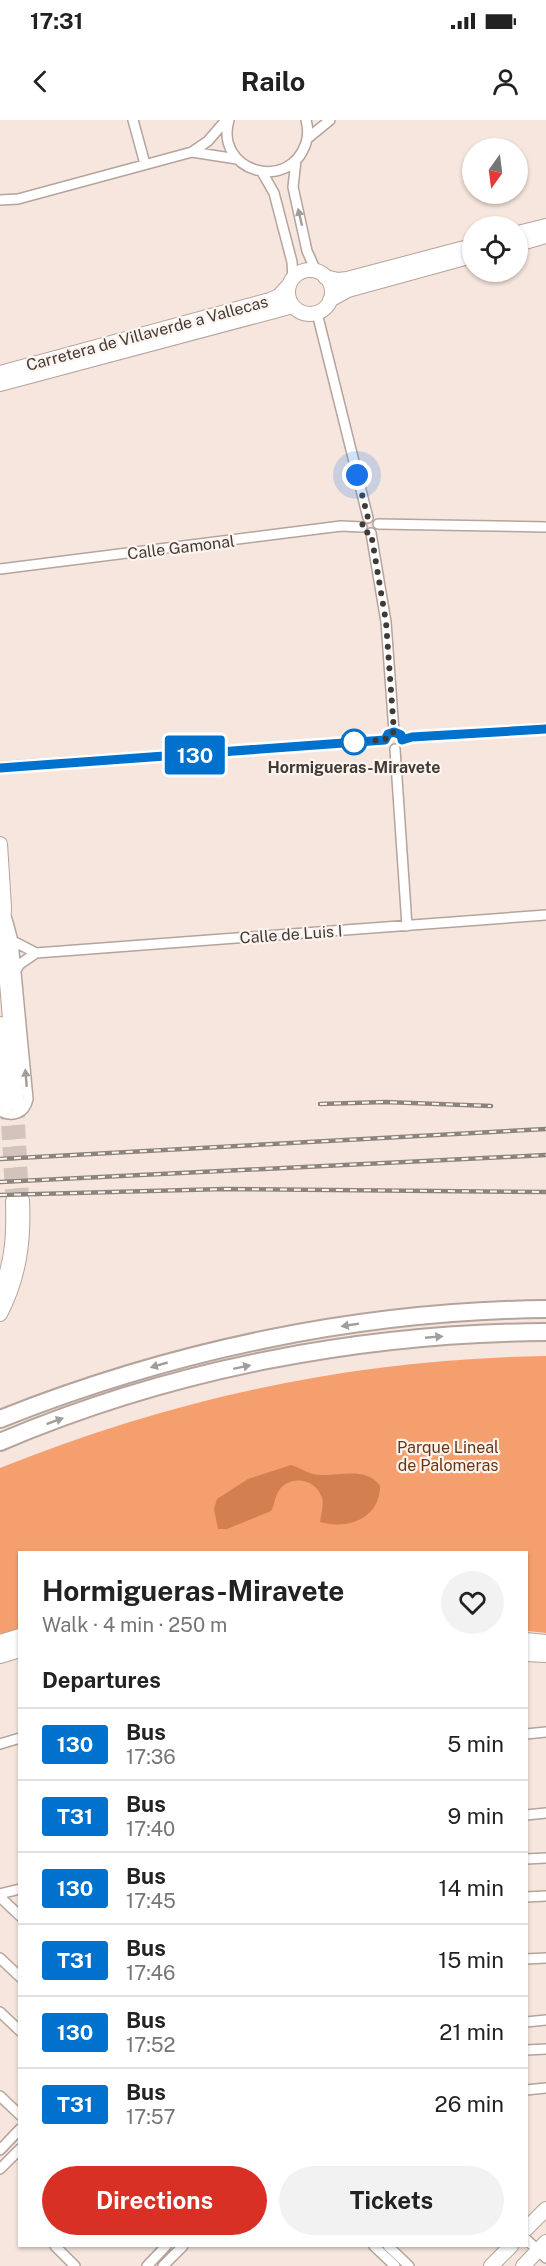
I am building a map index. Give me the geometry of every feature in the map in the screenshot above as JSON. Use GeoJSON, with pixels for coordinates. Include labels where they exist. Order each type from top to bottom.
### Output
{"type":"FeatureCollection","features":[{"type":"Feature","properties":{"kind":"highway"},"geometry":{"type":"LineString","coordinates":[[0,1419],[100,1383],[165,1363],[285,1336],[429,1316],[546,1309]]}},
{"type":"Feature","properties":{"kind":"highway"},"geometry":{"type":"LineString","coordinates":[[0,1442],[53,1421],[168,1384],[277,1359],[411,1339],[546,1332]]}},
{"type":"Feature","properties":{"kind":"main road"},"geometry":{"type":"LineString","coordinates":[[528,230],[546,226]]}},
{"type":"Feature","properties":{"kind":"main road"},"geometry":{"type":"LineString","coordinates":[[528,242],[546,237]]}},
{"type":"Feature","properties":{"kind":"main road"},"geometry":{"type":"LineString","coordinates":[[321,274],[331,288],[330,300],[327,306],[317,313],[304,313],[293,306],[288,293],[291,282],[303,272],[321,274],[338,280],[347,279],[462,249]]}},
{"type":"Feature","properties":{"kind":"main road"},"geometry":{"type":"LineString","coordinates":[[330,300],[348,290],[462,259]]}},
{"type":"Feature","properties":{"kind":"main road","name":"Carretera de Villaverde a Vallecas"},"geometry":{"type":"LineString","coordinates":[[0,373],[270,300],[279,296],[291,282]]}},
{"type":"Feature","properties":{"kind":"main road","name":"Carretera de Villaverde a Vallecas"},"geometry":{"type":"LineString","coordinates":[[0,384],[293,306]]}},
{"type":"Feature","properties":{"kind":"main road"},"geometry":{"type":"LineString","coordinates":[[0,844],[4,907],[8,1106]]}},
{"type":"Feature","properties":{"kind":"main road"},"geometry":{"type":"LineString","coordinates":[[0,1024],[8,1106]]}},
{"type":"Feature","properties":{"kind":"main road"},"geometry":{"type":"LineString","coordinates":[[0,1291],[7,1270],[18,1201],[22,1247],[19,1266],[0,1314]]}},
{"type":"Feature","properties":{"kind":"main road"},"geometry":{"type":"LineString","coordinates":[[0,1642],[18,1637]]}},
{"type":"Feature","properties":{"kind":"main road"},"geometry":{"type":"LineString","coordinates":[[528,1640],[546,1642]]}},
{"type":"Feature","properties":{"kind":"main road"},"geometry":{"type":"LineString","coordinates":[[0,1656],[18,1651]]}},
{"type":"Feature","properties":{"kind":"main road"},"geometry":{"type":"LineString","coordinates":[[528,1654],[546,1655]]}},
{"type":"Feature","properties":{"kind":"main road"},"geometry":{"type":"LineString","coordinates":[[528,2227],[546,2209]]}},
{"type":"Feature","properties":{"kind":"main road"},"geometry":{"type":"LineString","coordinates":[[491,2266],[510,2247]]}},
{"type":"Feature","properties":{"kind":"main road"},"geometry":{"type":"LineString","coordinates":[[523,2266],[543,2250]]}},
{"type":"Feature","properties":{"kind":"street"},"geometry":{"type":"LineString","coordinates":[[133,120],[144,164]]}},
{"type":"Feature","properties":{"kind":"street"},"geometry":{"type":"LineString","coordinates":[[0,201],[14,200],[192,152],[208,141],[227,120]]}},
{"type":"Feature","properties":{"kind":"street"},"geometry":{"type":"LineString","coordinates":[[227,120],[227,138],[237,159],[248,168],[262,172],[280,170],[296,160],[304,150],[308,138],[306,120]]}},
{"type":"Feature","properties":{"kind":"street"},"geometry":{"type":"LineString","coordinates":[[308,138],[330,120]]}},
{"type":"Feature","properties":{"kind":"street"},"geometry":{"type":"LineString","coordinates":[[192,152],[237,159]]}},
{"type":"Feature","properties":{"kind":"street"},"geometry":{"type":"LineString","coordinates":[[296,160],[293,187],[308,251],[321,274]]}},
{"type":"Feature","properties":{"kind":"street"},"geometry":{"type":"LineString","coordinates":[[262,172],[274,193],[292,262],[291,282]]}},
{"type":"Feature","properties":{"kind":"street"},"geometry":{"type":"LineString","coordinates":[[317,313],[368,518]]}},
{"type":"Feature","properties":{"kind":"street"},"geometry":{"type":"LineString","coordinates":[[368,518],[374,519],[378,524],[376,530],[371,533],[365,532],[362,527],[363,521],[368,518]]}},
{"type":"Feature","properties":{"kind":"street"},"geometry":{"type":"LineString","coordinates":[[378,524],[546,527]]}},
{"type":"Feature","properties":{"kind":"street","name":"Calle Gamonal"},"geometry":{"type":"LineString","coordinates":[[0,569],[340,526],[362,527]]}},
{"type":"Feature","properties":{"kind":"street"},"geometry":{"type":"LineString","coordinates":[[371,533],[386,622],[394,732]]}},
{"type":"Feature","properties":{"kind":"street"},"geometry":{"type":"LineString","coordinates":[[402,740],[412,737],[546,729]]}},
{"type":"Feature","properties":{"kind":"street"},"geometry":{"type":"LineString","coordinates":[[394,732],[401,735],[402,740],[401,745],[395,749],[387,747],[385,740],[388,734],[394,732]]}},
{"type":"Feature","properties":{"kind":"street"},"geometry":{"type":"LineString","coordinates":[[0,768],[385,740]]}},
{"type":"Feature","properties":{"kind":"street"},"geometry":{"type":"LineString","coordinates":[[395,749],[407,926]]}},
{"type":"Feature","properties":{"kind":"street"},"geometry":{"type":"LineString","coordinates":[[4,907],[13,942],[28,1099],[24,1109],[19,1113],[11,1114],[8,1106]]}},
{"type":"Feature","properties":{"kind":"street","name":"Calle de Luis I"},"geometry":{"type":"LineString","coordinates":[[13,942],[36,953],[546,915]]}},
{"type":"Feature","properties":{"kind":"street"},"geometry":{"type":"LineString","coordinates":[[16,970],[20,964],[36,953]]}},
{"type":"Feature","properties":{"kind":"street"},"geometry":{"type":"LineString","coordinates":[[528,1734],[546,1732]]}},
{"type":"Feature","properties":{"kind":"street"},"geometry":{"type":"LineString","coordinates":[[0,1744],[18,1739]]}},
{"type":"Feature","properties":{"kind":"street"},"geometry":{"type":"LineString","coordinates":[[528,1815],[546,1813]]}},
{"type":"Feature","properties":{"kind":"street"},"geometry":{"type":"LineString","coordinates":[[528,1859],[546,1858]]}},
{"type":"Feature","properties":{"kind":"street"},"geometry":{"type":"LineString","coordinates":[[18,1890],[0,1895],[18,1914]]}},
{"type":"Feature","properties":{"kind":"street"},"geometry":{"type":"LineString","coordinates":[[528,1897],[546,1896]]}},
{"type":"Feature","properties":{"kind":"street"},"geometry":{"type":"LineString","coordinates":[[0,1958],[18,1975]]}},
{"type":"Feature","properties":{"kind":"street"},"geometry":{"type":"LineString","coordinates":[[528,1959],[546,1958]]}},
{"type":"Feature","properties":{"kind":"street"},"geometry":{"type":"LineString","coordinates":[[0,2012],[18,2029]]}},
{"type":"Feature","properties":{"kind":"street"},"geometry":{"type":"LineString","coordinates":[[528,2022],[546,2020]]}},
{"type":"Feature","properties":{"kind":"street"},"geometry":{"type":"LineString","coordinates":[[528,2050],[546,2049]]}},
{"type":"Feature","properties":{"kind":"street"},"geometry":{"type":"LineString","coordinates":[[528,2090],[546,2088]]}},
{"type":"Feature","properties":{"kind":"street"},"geometry":{"type":"LineString","coordinates":[[0,2097],[18,2113]]}},
{"type":"Feature","properties":{"kind":"street"},"geometry":{"type":"LineString","coordinates":[[0,2150],[18,2131]]}},
{"type":"Feature","properties":{"kind":"street"},"geometry":{"type":"LineString","coordinates":[[0,2169],[18,2151]]}},
{"type":"Feature","properties":{"kind":"street"},"geometry":{"type":"LineString","coordinates":[[528,2240],[543,2250]]}},
{"type":"Feature","properties":{"kind":"street"},"geometry":{"type":"LineString","coordinates":[[56,2247],[75,2266]]}},
{"type":"Feature","properties":{"kind":"street"},"geometry":{"type":"LineString","coordinates":[[147,2266],[165,2247]]}},
{"type":"Feature","properties":{"kind":"street"},"geometry":{"type":"LineString","coordinates":[[164,2266],[182,2247]]}},
{"type":"Feature","properties":{"kind":"street"},"geometry":{"type":"LineString","coordinates":[[375,2247],[395,2266]]}},
{"type":"Feature","properties":{"kind":"street"},"geometry":{"type":"LineString","coordinates":[[389,2247],[409,2266]]}},
{"type":"Feature","properties":{"kind":"green space","name":"Parque Lineal de Palomeras"},"geometry":{"type":"Polygon","coordinates":[[[546,1356],[546,1633],[528,1631],[528,1551],[18,1551],[18,1630],[0,1634],[0,1468],[133,1421],[268,1386],[405,1365],[546,1356]]]}},
{"type":"Feature","properties":{"kind":"shaded area"},"geometry":{"type":"Polygon","coordinates":[[[291,1465],[313,1474],[366,1476],[374,1479],[380,1486],[379,1497],[368,1514],[360,1519],[351,1523],[330,1524],[320,1522],[323,1500],[316,1487],[300,1480],[294,1481],[280,1489],[271,1511],[227,1529],[218,1529],[214,1509],[217,1499],[248,1479],[291,1465]]]}},
{"type":"Feature","properties":{"kind":"tunnel"},"geometry":{"type":"LineString","coordinates":[[17,1104],[22,1200]]}},
{"type":"Feature","properties":{"kind":"tunnel"},"geometry":{"type":"LineString","coordinates":[[7,1105],[12,1192]]}},
{"type":"Feature","properties":{"kind":"railway"},"geometry":{"type":"LineString","coordinates":[[320,1104],[385,1102],[491,1106]]}},
{"type":"Feature","properties":{"kind":"railway"},"geometry":{"type":"LineString","coordinates":[[0,1159],[546,1129]]}},
{"type":"Feature","properties":{"kind":"railway"},"geometry":{"type":"LineString","coordinates":[[0,1182],[546,1155]]}},
{"type":"Feature","properties":{"kind":"railway"},"geometry":{"type":"LineString","coordinates":[[0,1195],[224,1189],[546,1192]]}},
{"type":"Feature","properties":{"kind":"bus line","name":"130"},"geometry":{"type":"LineString","coordinates":[[0,768],[385,740],[391,732],[401,735],[402,740],[412,737],[546,729]]}},
{"type":"Feature","properties":{"kind":"place","name":"Hormigueras-Miravete"},"geometry":{"type":"Point","coordinates":[354,742]}},
{"type":"Feature","properties":{"kind":"route"},"geometry":{"type":"LineString","coordinates":[[354,742],[385,740],[388,734],[394,732],[386,622],[376,551],[371,533],[365,532],[362,527],[363,521],[368,518],[357,475]]}}]}
